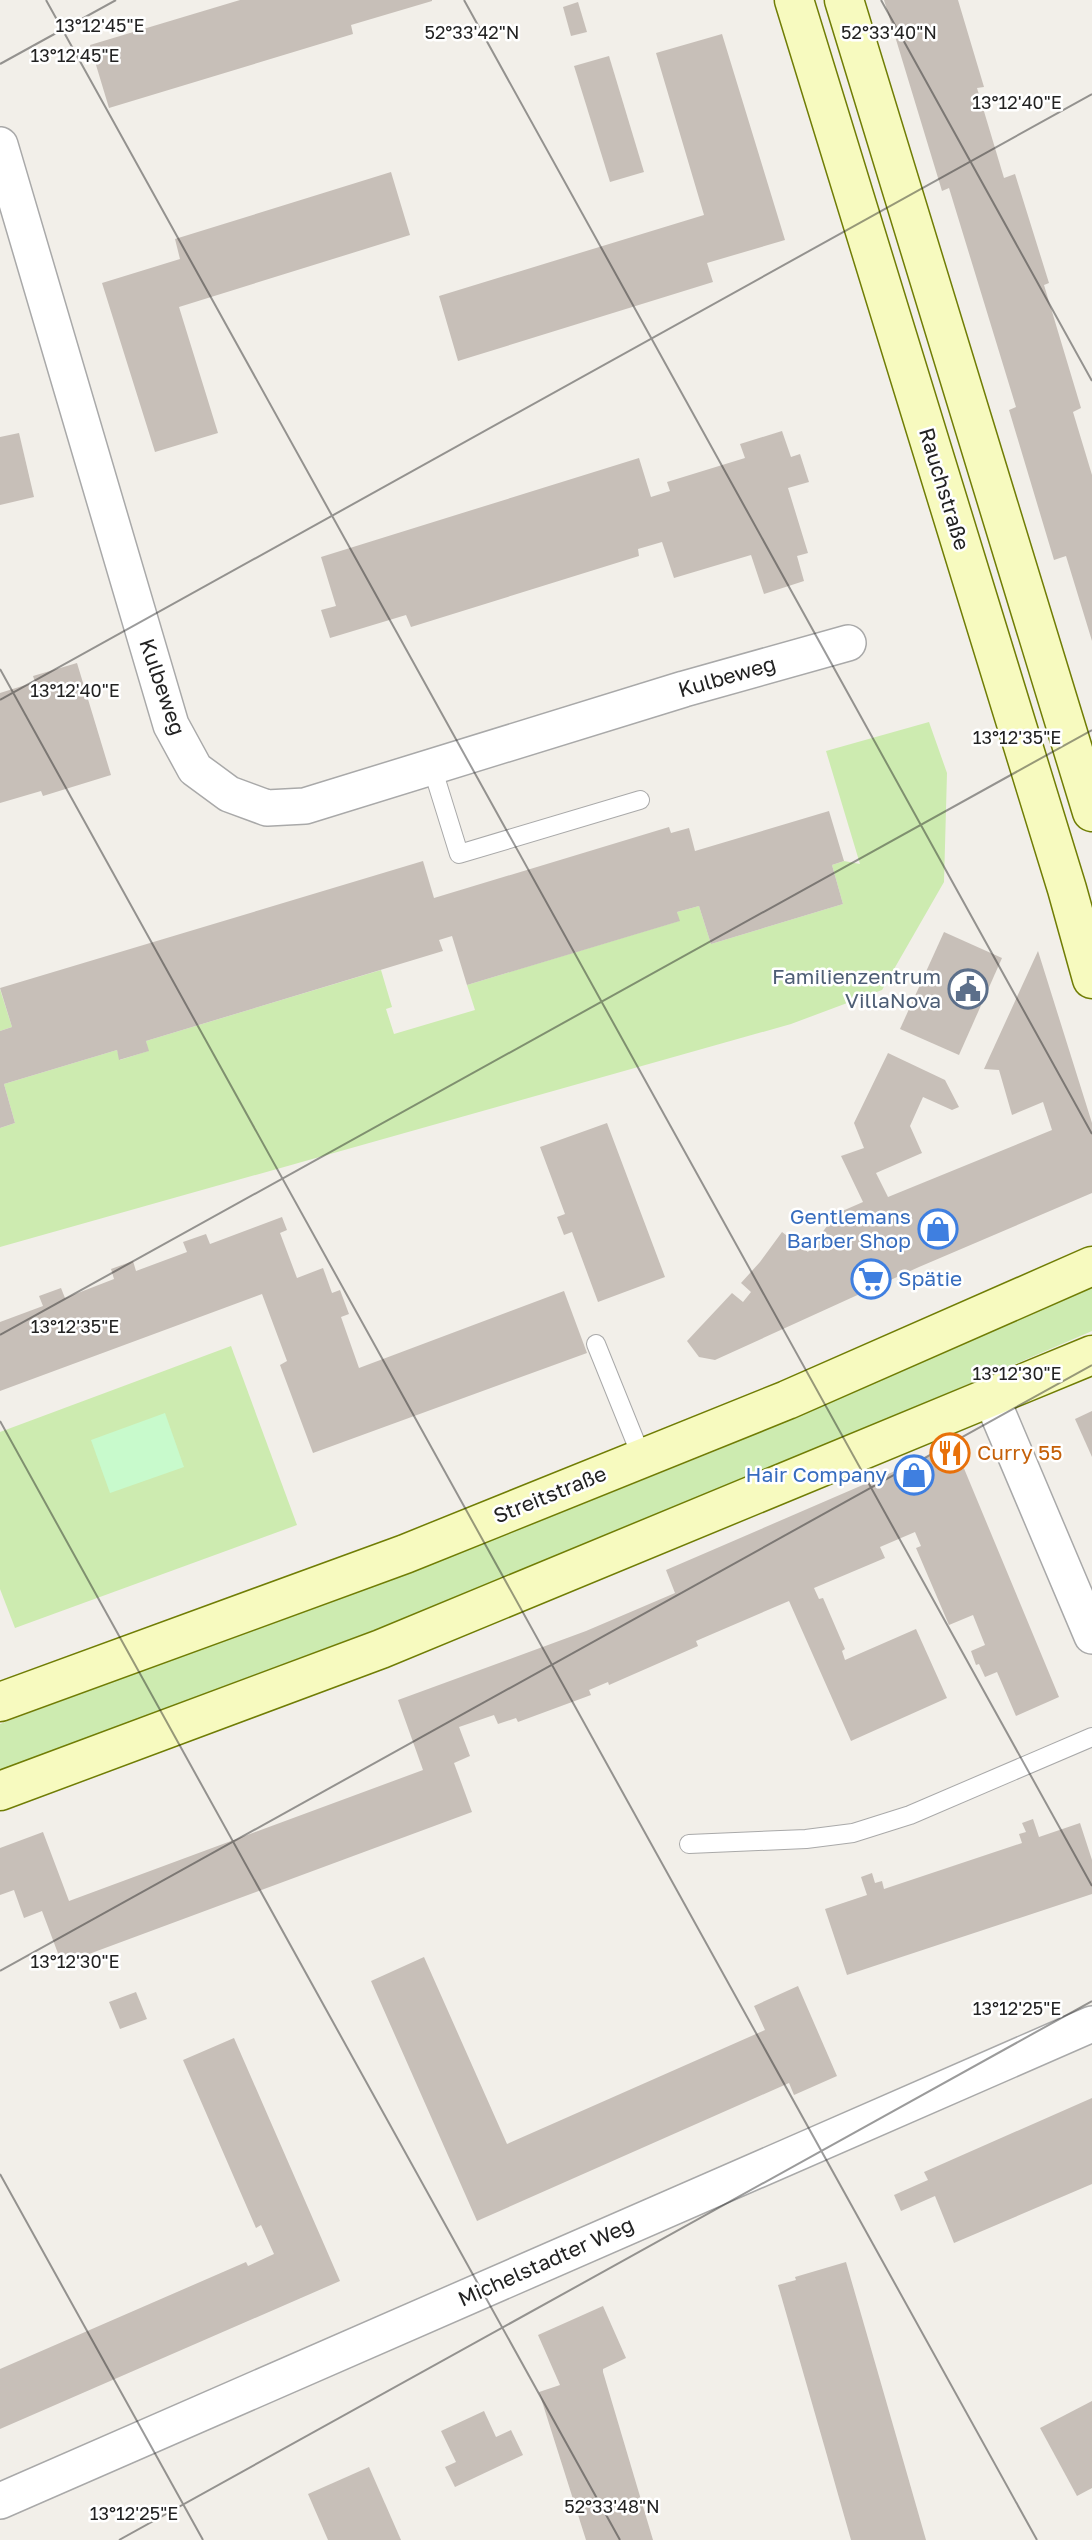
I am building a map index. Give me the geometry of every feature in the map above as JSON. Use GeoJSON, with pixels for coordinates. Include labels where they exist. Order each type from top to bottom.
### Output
{"type":"FeatureCollection","features":[{"type":"Feature","properties":{"kind":"main road","name":"Rauchstraße"},"geometry":{"type":"LineString","coordinates":[[794,0],[1092,979]]}},
{"type":"Feature","properties":{"kind":"main road"},"geometry":{"type":"LineString","coordinates":[[844,0],[1092,812]]}},
{"type":"Feature","properties":{"kind":"main road","name":"Streitstraße"},"geometry":{"type":"LineString","coordinates":[[0,1702],[405,1554],[786,1400],[1092,1266]]}},
{"type":"Feature","properties":{"kind":"main road"},"geometry":{"type":"LineString","coordinates":[[0,1791],[381,1650],[1092,1354]]}},
{"type":"Feature","properties":{"kind":"street","name":"Kulbeweg"},"geometry":{"type":"LineString","coordinates":[[0,145],[171,725],[195,769],[229,794],[267,808],[305,806],[684,689],[848,643]]}},
{"type":"Feature","properties":{"kind":"street"},"geometry":{"type":"LineString","coordinates":[[990,1395],[1092,1636]]}},
{"type":"Feature","properties":{"kind":"street","name":"Michelstadter Weg"},"geometry":{"type":"LineString","coordinates":[[0,2501],[1092,2024]]}},
{"type":"Feature","properties":{"kind":"lane"},"geometry":{"type":"LineString","coordinates":[[432,767],[459,855],[640,800]]}},
{"type":"Feature","properties":{"kind":"lane"},"geometry":{"type":"LineString","coordinates":[[596,1344],[642,1458]]}},
{"type":"Feature","properties":{"kind":"lane"},"geometry":{"type":"LineString","coordinates":[[689,1844],[806,1839],[853,1833],[910,1815],[1092,1737]]}},
{"type":"Feature","properties":{"kind":"green space"},"geometry":{"type":"Polygon","coordinates":[[[929,722],[947,773],[944,882],[882,990],[791,1024],[0,1247],[0,1128],[15,1123],[4,1084],[117,1050],[120,1060],[148,1051],[146,1041],[381,970],[392,1007],[386,1009],[394,1034],[475,1010],[467,985],[679,921],[677,912],[699,906],[711,944],[843,904],[832,865],[844,861],[860,864],[826,751],[929,722]]]}},
{"type":"Feature","properties":{"kind":"green space"},"geometry":{"type":"Polygon","coordinates":[[[0,989],[12,1027],[0,1031],[0,989]]]}},
{"type":"Feature","properties":{"kind":"green space"},"geometry":{"type":"Polygon","coordinates":[[[1092,1285],[1092,1331],[710,1495],[449,1602],[0,1770],[0,1724],[520,1529],[718,1450],[1092,1285]]]}},
{"type":"Feature","properties":{"kind":"green space"},"geometry":{"type":"Polygon","coordinates":[[[231,1346],[297,1525],[15,1628],[0,1589],[0,1432],[231,1346]]]}},
{"type":"Feature","properties":{"kind":"green space"},"geometry":{"type":"Polygon","coordinates":[[[165,1413],[184,1467],[110,1493],[91,1440],[165,1413]]]}},
{"type":"Feature","properties":{"kind":"building"},"geometry":{"type":"Polygon","coordinates":[[[240,0],[432,1],[351,25],[353,34],[109,108],[90,45],[240,0]]]}},
{"type":"Feature","properties":{"kind":"building"},"geometry":{"type":"Polygon","coordinates":[[[884,0],[958,0],[984,87],[977,88],[1004,178],[1015,174],[1049,283],[1044,285],[1081,408],[1073,412],[1092,475],[1092,641],[1066,556],[1054,560],[1009,410],[1016,407],[949,188],[942,191],[884,0]]]}},
{"type":"Feature","properties":{"kind":"building"},"geometry":{"type":"Polygon","coordinates":[[[578,2],[587,32],[571,36],[563,7],[578,2]]]}},
{"type":"Feature","properties":{"kind":"building"},"geometry":{"type":"Polygon","coordinates":[[[722,34],[785,240],[707,263],[713,282],[458,361],[439,296],[704,215],[656,53],[722,34]]]}},
{"type":"Feature","properties":{"kind":"building"},"geometry":{"type":"Polygon","coordinates":[[[609,56],[644,172],[610,182],[574,66],[609,56]]]}},
{"type":"Feature","properties":{"kind":"building"},"geometry":{"type":"Polygon","coordinates":[[[391,172],[410,235],[179,307],[218,433],[155,452],[102,283],[180,259],[175,239],[391,172]]]}},
{"type":"Feature","properties":{"kind":"building"},"geometry":{"type":"Polygon","coordinates":[[[782,431],[791,457],[800,454],[809,482],[788,488],[808,553],[797,556],[804,581],[764,594],[751,555],[674,578],[662,542],[638,549],[639,556],[411,627],[406,615],[330,638],[321,610],[336,606],[321,557],[639,458],[651,497],[670,491],[667,482],[745,458],[740,444],[782,431]]]}},
{"type":"Feature","properties":{"kind":"building"},"geometry":{"type":"Polygon","coordinates":[[[19,433],[34,497],[0,505],[0,437],[19,433]]]}},
{"type":"Feature","properties":{"kind":"building"},"geometry":{"type":"Polygon","coordinates":[[[77,663],[111,775],[43,796],[41,791],[0,803],[0,693],[35,682],[33,676],[77,663]]]}},
{"type":"Feature","properties":{"kind":"building"},"geometry":{"type":"Polygon","coordinates":[[[829,811],[844,861],[832,865],[843,904],[711,944],[699,906],[677,912],[680,921],[467,985],[452,936],[439,940],[443,951],[146,1041],[149,1051],[119,1060],[117,1050],[4,1084],[15,1123],[0,1128],[0,1031],[12,1027],[0,988],[423,861],[434,898],[669,827],[671,833],[689,828],[695,851],[829,811]]]}},
{"type":"Feature","properties":{"kind":"building"},"geometry":{"type":"Polygon","coordinates":[[[944,932],[1002,958],[959,1055],[900,1029],[944,932]]]}},
{"type":"Feature","properties":{"kind":"building"},"geometry":{"type":"Polygon","coordinates":[[[1038,951],[1092,1123],[1092,1193],[919,1267],[715,1360],[699,1357],[687,1341],[732,1293],[743,1302],[751,1292],[741,1283],[782,1232],[808,1252],[827,1226],[824,1219],[863,1202],[841,1156],[864,1148],[854,1123],[888,1053],[945,1080],[959,1107],[952,1110],[923,1097],[910,1126],[922,1153],[876,1173],[888,1197],[1052,1130],[1043,1102],[1012,1115],[999,1070],[984,1069],[1038,951]]]}},
{"type":"Feature","properties":{"kind":"building"},"geometry":{"type":"Polygon","coordinates":[[[607,1123],[665,1277],[598,1302],[572,1232],[564,1235],[557,1217],[565,1214],[540,1147],[607,1123]]]}},
{"type":"Feature","properties":{"kind":"building"},"geometry":{"type":"Polygon","coordinates":[[[282,1217],[287,1230],[280,1233],[297,1278],[323,1268],[332,1293],[340,1290],[349,1314],[341,1317],[359,1368],[564,1291],[587,1353],[313,1453],[280,1365],[287,1361],[262,1294],[0,1391],[0,1322],[43,1306],[39,1296],[61,1288],[65,1298],[114,1279],[111,1269],[133,1261],[136,1271],[187,1252],[183,1242],[206,1234],[210,1244],[282,1217]]]}},
{"type":"Feature","properties":{"kind":"building"},"geometry":{"type":"Polygon","coordinates":[[[1092,1411],[1092,1457],[1075,1419],[1092,1411]]]}},
{"type":"Feature","properties":{"kind":"building"},"geometry":{"type":"Polygon","coordinates":[[[946,1449],[958,1454],[1059,1697],[1016,1716],[997,1672],[985,1677],[979,1664],[976,1665],[971,1651],[985,1645],[973,1615],[949,1625],[916,1548],[921,1546],[915,1532],[880,1547],[885,1558],[814,1588],[819,1599],[823,1598],[845,1649],[842,1651],[845,1660],[916,1629],[947,1698],[851,1741],[789,1601],[696,1641],[698,1646],[609,1685],[608,1682],[589,1690],[591,1695],[518,1722],[516,1718],[498,1724],[494,1715],[459,1727],[470,1756],[454,1763],[472,1812],[62,1964],[42,1911],[24,1918],[14,1890],[0,1895],[0,1848],[43,1832],[69,1901],[423,1770],[398,1700],[586,1631],[675,1593],[666,1570],[946,1449]]]}},
{"type":"Feature","properties":{"kind":"building"},"geometry":{"type":"Polygon","coordinates":[[[1033,1819],[1039,1837],[1080,1823],[1092,1860],[1092,1894],[847,1975],[825,1909],[867,1895],[861,1877],[872,1873],[875,1883],[882,1881],[884,1889],[1022,1843],[1019,1834],[1026,1832],[1022,1823],[1033,1819]]]}},
{"type":"Feature","properties":{"kind":"building"},"geometry":{"type":"Polygon","coordinates":[[[424,1957],[507,2144],[765,2030],[754,2006],[798,1986],[837,2076],[794,2095],[789,2083],[477,2221],[371,1981],[424,1957]]]}},
{"type":"Feature","properties":{"kind":"building"},"geometry":{"type":"Polygon","coordinates":[[[136,1992],[147,2019],[120,2029],[109,2002],[136,1992]]]}},
{"type":"Feature","properties":{"kind":"building"},"geometry":{"type":"Polygon","coordinates":[[[234,2038],[340,2281],[0,2429],[0,2369],[246,2262],[248,2266],[274,2254],[261,2225],[256,2228],[183,2060],[234,2038]]]}},
{"type":"Feature","properties":{"kind":"building"},"geometry":{"type":"Polygon","coordinates":[[[1092,2098],[1092,2184],[954,2243],[935,2196],[901,2211],[894,2195],[928,2180],[924,2172],[1092,2098]]]}},
{"type":"Feature","properties":{"kind":"building"},"geometry":{"type":"Polygon","coordinates":[[[846,2262],[926,2540],[851,2540],[778,2285],[796,2280],[795,2277],[846,2262]]]}},
{"type":"Feature","properties":{"kind":"building"},"geometry":{"type":"Polygon","coordinates":[[[603,2306],[626,2358],[603,2369],[603,2372],[653,2540],[586,2540],[539,2392],[560,2385],[538,2335],[603,2306]]]}},
{"type":"Feature","properties":{"kind":"building"},"geometry":{"type":"Polygon","coordinates":[[[1092,2401],[1092,2488],[1077,2496],[1040,2428],[1092,2401]]]}},
{"type":"Feature","properties":{"kind":"building"},"geometry":{"type":"Polygon","coordinates":[[[484,2411],[496,2437],[511,2430],[523,2455],[455,2487],[445,2467],[456,2462],[441,2431],[484,2411]]]}},
{"type":"Feature","properties":{"kind":"building"},"geometry":{"type":"Polygon","coordinates":[[[369,2467],[401,2540],[328,2540],[308,2494],[369,2467]]]}},
{"type":"Feature","properties":{"kind":"place","name":"Familienzentrum VillaNova"},"geometry":{"type":"Point","coordinates":[968,989]}},
{"type":"Feature","properties":{"kind":"place","name":"Gentlemans Barber Shop"},"geometry":{"type":"Point","coordinates":[938,1229]}},
{"type":"Feature","properties":{"kind":"place","name":"Spätie"},"geometry":{"type":"Point","coordinates":[871,1279]}},
{"type":"Feature","properties":{"kind":"place","name":"Curry 55"},"geometry":{"type":"Point","coordinates":[950,1453]}},
{"type":"Feature","properties":{"kind":"place","name":"Hair Company"},"geometry":{"type":"Point","coordinates":[914,1475]}}]}
